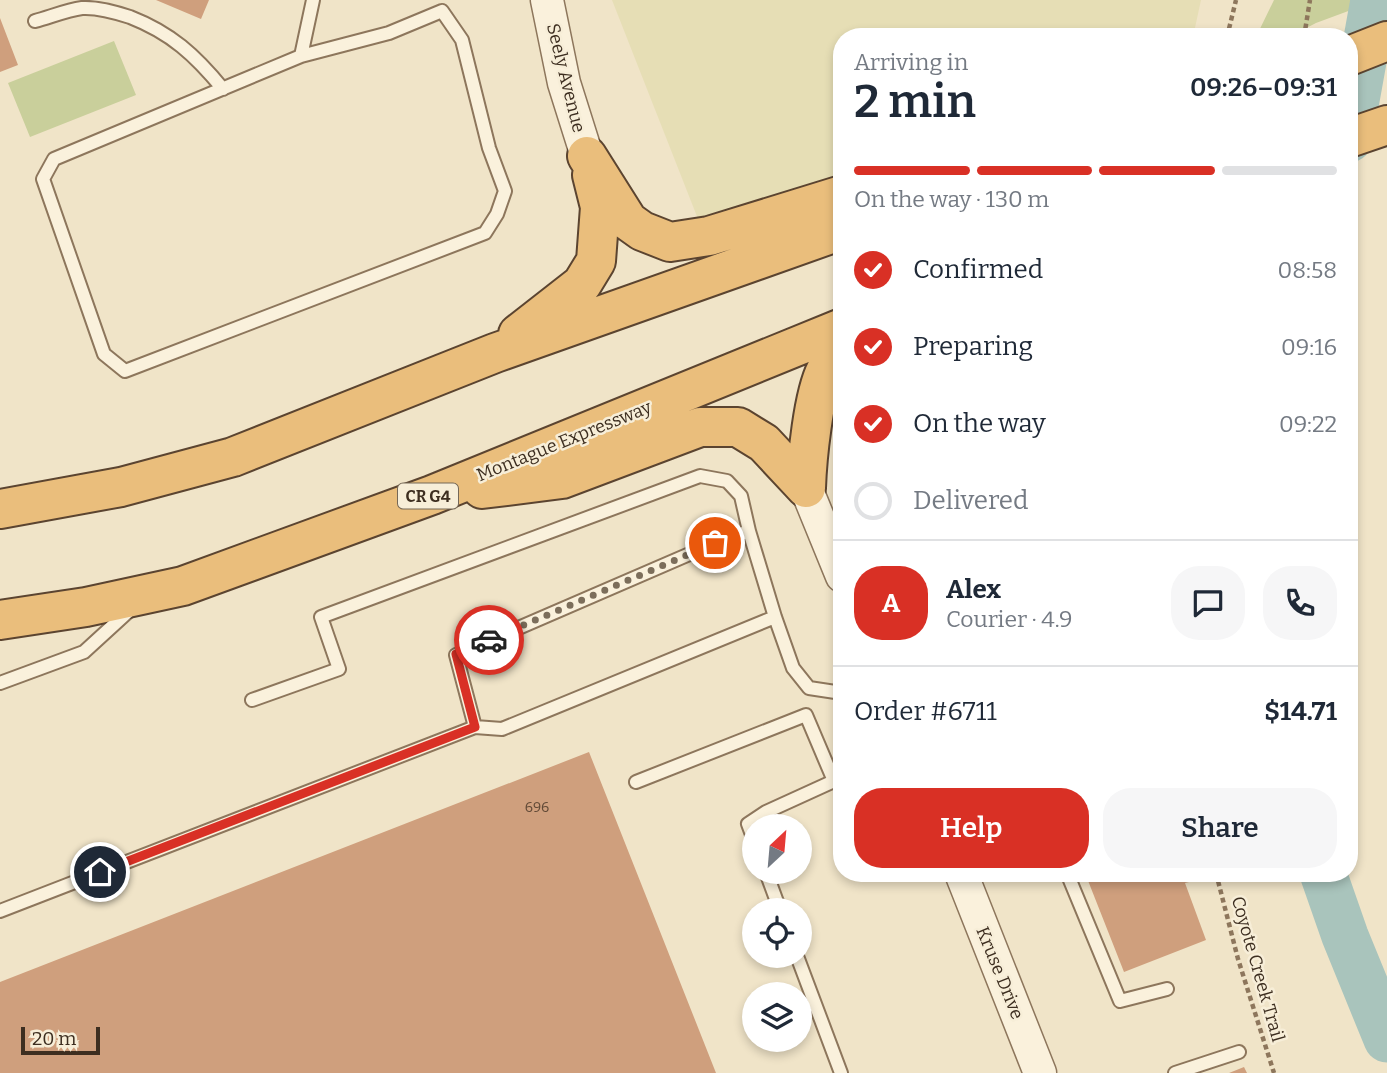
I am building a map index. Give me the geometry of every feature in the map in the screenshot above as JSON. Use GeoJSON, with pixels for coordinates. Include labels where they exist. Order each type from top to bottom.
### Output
{"type":"FeatureCollection","features":[{"type":"Feature","properties":{"kind":"highway"},"geometry":{"type":"LineString","coordinates":[[1358,52],[1387,41]]}},
{"type":"Feature","properties":{"kind":"highway"},"geometry":{"type":"LineString","coordinates":[[1358,135],[1387,125]]}},
{"type":"Feature","properties":{"kind":"highway"},"geometry":{"type":"LineString","coordinates":[[587,156],[628,221],[642,231],[670,242],[709,236],[833,198]]}},
{"type":"Feature","properties":{"kind":"highway"},"geometry":{"type":"LineString","coordinates":[[495,353],[582,284],[596,261],[600,207],[587,156]]}},
{"type":"Feature","properties":{"kind":"highway"},"geometry":{"type":"LineString","coordinates":[[0,509],[121,487],[233,457],[495,353],[833,233]]}},
{"type":"Feature","properties":{"kind":"highway","name":"Montague Expressway"},"geometry":{"type":"LineString","coordinates":[[0,620],[86,607],[183,586],[432,495],[833,332]]}},
{"type":"Feature","properties":{"kind":"highway"},"geometry":{"type":"LineString","coordinates":[[806,488],[816,407],[825,372],[833,361]]}},
{"type":"Feature","properties":{"kind":"highway"},"geometry":{"type":"LineString","coordinates":[[432,495],[562,479],[700,427],[738,427],[765,443],[806,488]]}},
{"type":"Feature","properties":{"kind":"street","name":"Seely Avenue"},"geometry":{"type":"LineString","coordinates":[[548,0],[564,83],[587,156]]}},
{"type":"Feature","properties":{"kind":"street"},"geometry":{"type":"LineString","coordinates":[[806,488],[833,554]]}},
{"type":"Feature","properties":{"kind":"street","name":"Kruse Drive"},"geometry":{"type":"LineString","coordinates":[[965,882],[1040,1073]]}},
{"type":"Feature","properties":{"kind":"lane"},"geometry":{"type":"LineString","coordinates":[[301,56],[313,0]]}},
{"type":"Feature","properties":{"kind":"lane"},"geometry":{"type":"LineString","coordinates":[[444,6],[461,40],[489,148],[505,191],[497,214],[485,233],[125,371],[104,354],[43,179],[54,159],[301,56],[389,33],[444,6]]}},
{"type":"Feature","properties":{"kind":"lane"},"geometry":{"type":"LineString","coordinates":[[35,21],[83,8],[114,11],[154,26],[178,42],[206,68],[223,89]]}},
{"type":"Feature","properties":{"kind":"lane"},"geometry":{"type":"LineString","coordinates":[[252,700],[339,669],[321,617],[700,476],[727,481],[741,496],[775,617],[793,668],[809,688],[833,692]]}},
{"type":"Feature","properties":{"kind":"lane"},"geometry":{"type":"LineString","coordinates":[[475,727],[456,654],[749,531]]}},
{"type":"Feature","properties":{"kind":"lane"},"geometry":{"type":"LineString","coordinates":[[0,683],[84,652],[149,593]]}},
{"type":"Feature","properties":{"kind":"lane"},"geometry":{"type":"LineString","coordinates":[[0,911],[475,727],[502,729],[775,617]]}},
{"type":"Feature","properties":{"kind":"lane"},"geometry":{"type":"LineString","coordinates":[[636,782],[806,715],[833,779]]}},
{"type":"Feature","properties":{"kind":"lane"},"geometry":{"type":"LineString","coordinates":[[763,814],[833,781]]}},
{"type":"Feature","properties":{"kind":"lane"},"geometry":{"type":"LineString","coordinates":[[1071,882],[1120,1001],[1167,989]]}},
{"type":"Feature","properties":{"kind":"lane"},"geometry":{"type":"LineString","coordinates":[[802,968],[842,1073]]}},
{"type":"Feature","properties":{"kind":"lane"},"geometry":{"type":"LineString","coordinates":[[1175,1073],[1239,1052]]}},
{"type":"Feature","properties":{"kind":"path"},"geometry":{"type":"LineString","coordinates":[[1229,28],[1236,0]]}},
{"type":"Feature","properties":{"kind":"path"},"geometry":{"type":"LineString","coordinates":[[1305,28],[1310,0]]}},
{"type":"Feature","properties":{"kind":"path","name":"Coyote Creek Trail"},"geometry":{"type":"LineString","coordinates":[[1218,882],[1238,959],[1274,1073]]}},
{"type":"Feature","properties":{"kind":"shaded area"},"geometry":{"type":"Polygon","coordinates":[[[612,0],[1201,0],[1195,28],[833,28],[833,180],[698,219],[612,0]]]}},
{"type":"Feature","properties":{"kind":"green space"},"geometry":{"type":"Polygon","coordinates":[[[1274,0],[1378,0],[1306,28],[1260,28],[1274,0]]]}},
{"type":"Feature","properties":{"kind":"green space"},"geometry":{"type":"Polygon","coordinates":[[[114,41],[136,95],[30,137],[8,83],[114,41]]]}},
{"type":"Feature","properties":{"kind":"building"},"geometry":{"type":"Polygon","coordinates":[[[156,0],[209,0],[201,19],[156,0]]]}},
{"type":"Feature","properties":{"kind":"building"},"geometry":{"type":"Polygon","coordinates":[[[0,18],[18,65],[0,72],[0,18]]]}},
{"type":"Feature","properties":{"kind":"building"},"geometry":{"type":"Polygon","coordinates":[[[589,752],[716,1073],[0,1073],[0,982],[589,752]]]}},
{"type":"Feature","properties":{"kind":"building"},"geometry":{"type":"Polygon","coordinates":[[[1089,882],[1189,882],[1185,883],[1206,940],[1124,972],[1089,882]]]}},
{"type":"Feature","properties":{"kind":"building"},"geometry":{"type":"Polygon","coordinates":[[[1244,1067],[1247,1073],[1229,1073],[1244,1067]]]}},
{"type":"Feature","properties":{"kind":"waterway"},"geometry":{"type":"LineString","coordinates":[[1358,89],[1374,0]]}},
{"type":"Feature","properties":{"kind":"waterway"},"geometry":{"type":"LineString","coordinates":[[1326,882],[1387,1039]]}},
{"type":"Feature","properties":{"kind":"way so far"},"geometry":{"type":"LineString","coordinates":[[489,640],[715,543]]}},
{"type":"Feature","properties":{"kind":"route"},"geometry":{"type":"LineString","coordinates":[[100,872],[475,727],[456,654],[489,640]]}}]}
